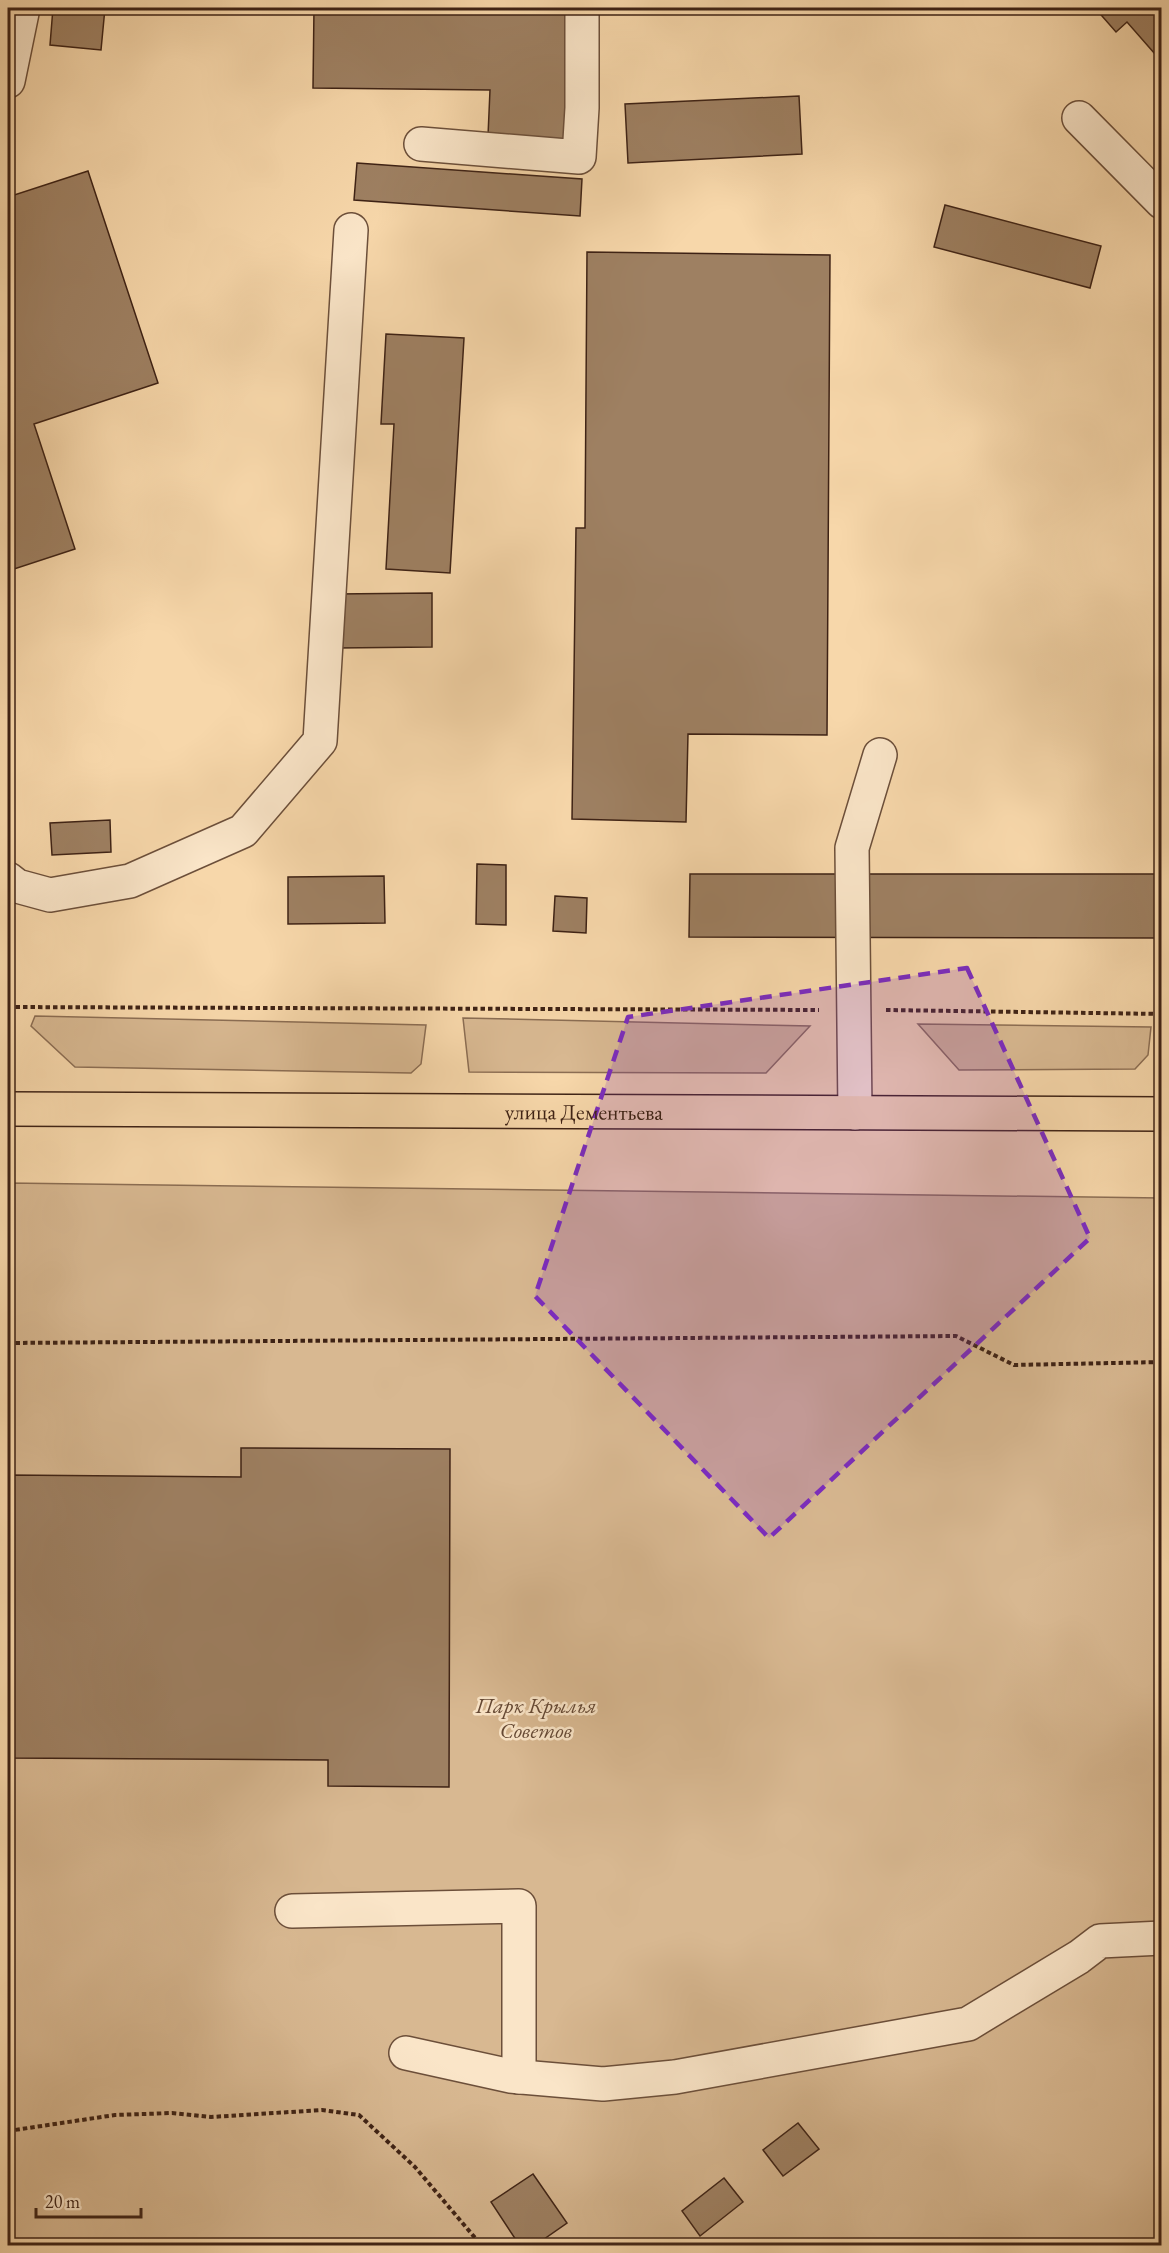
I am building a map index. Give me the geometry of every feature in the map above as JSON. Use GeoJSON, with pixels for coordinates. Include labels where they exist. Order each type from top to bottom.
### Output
{"type":"FeatureCollection","features":[{"type":"Feature","properties":{"kind":"main road","name":"улица Дементьева"},"geometry":{"type":"LineString","coordinates":[[8,1109],[1161,1114]]}},
{"type":"Feature","properties":{"kind":"lane"},"geometry":{"type":"LineString","coordinates":[[8,81],[23,8]]}},
{"type":"Feature","properties":{"kind":"lane"},"geometry":{"type":"LineString","coordinates":[[421,144],[579,157],[582,108],[582,8]]}},
{"type":"Feature","properties":{"kind":"lane"},"geometry":{"type":"LineString","coordinates":[[1079,118],[1161,202]]}},
{"type":"Feature","properties":{"kind":"lane"},"geometry":{"type":"LineString","coordinates":[[8,879],[17,886],[50,895],[130,882],[243,831],[320,741],[351,230]]}},
{"type":"Feature","properties":{"kind":"lane"},"geometry":{"type":"LineString","coordinates":[[855,1113],[852,848],[880,755]]}},
{"type":"Feature","properties":{"kind":"lane"},"geometry":{"type":"LineString","coordinates":[[292,1911],[519,1906],[519,2077]]}},
{"type":"Feature","properties":{"kind":"lane"},"geometry":{"type":"LineString","coordinates":[[406,2054],[519,2077],[603,2084],[675,2077],[968,2024],[1078,1957],[1100,1941],[1161,1938]]}},
{"type":"Feature","properties":{"kind":"path"},"geometry":{"type":"LineString","coordinates":[[8,1007],[854,1010],[1161,1014]]}},
{"type":"Feature","properties":{"kind":"path"},"geometry":{"type":"LineString","coordinates":[[8,1343],[956,1336],[1014,1365],[1161,1362]]}},
{"type":"Feature","properties":{"kind":"path"},"geometry":{"type":"LineString","coordinates":[[8,2131],[115,2115],[172,2113],[212,2117],[322,2110],[359,2115],[415,2167],[482,2246]]}},
{"type":"Feature","properties":{"kind":"highlighted area"},"geometry":{"type":"Polygon","coordinates":[[[967,968],[1090,1238],[769,1538],[535,1296],[628,1017],[967,968]]]}},
{"type":"Feature","properties":{"kind":"green space"},"geometry":{"type":"Polygon","coordinates":[[[35,1016],[426,1025],[421,1064],[411,1073],[75,1067],[31,1026],[35,1016]]]}},
{"type":"Feature","properties":{"kind":"green space"},"geometry":{"type":"Polygon","coordinates":[[[463,1018],[810,1026],[766,1073],[469,1072],[463,1018]]]}},
{"type":"Feature","properties":{"kind":"green space"},"geometry":{"type":"Polygon","coordinates":[[[918,1024],[1151,1027],[1148,1055],[1135,1069],[959,1070],[918,1024]]]}},
{"type":"Feature","properties":{"kind":"green space","name":"Парк Крылья Советов"},"geometry":{"type":"Polygon","coordinates":[[[8,1183],[1161,1198],[1161,2245],[8,2245],[8,1183]]]}},
{"type":"Feature","properties":{"kind":"building"},"geometry":{"type":"Polygon","coordinates":[[[53,8],[105,8],[101,50],[50,45],[53,8]]]}},
{"type":"Feature","properties":{"kind":"building"},"geometry":{"type":"Polygon","coordinates":[[[314,8],[570,8],[569,141],[488,136],[490,90],[313,88],[314,8]]]}},
{"type":"Feature","properties":{"kind":"building"},"geometry":{"type":"Polygon","coordinates":[[[1095,8],[1162,8],[1162,62],[1127,22],[1116,32],[1095,8]]]}},
{"type":"Feature","properties":{"kind":"building"},"geometry":{"type":"Polygon","coordinates":[[[799,96],[802,154],[628,163],[625,104],[799,96]]]}},
{"type":"Feature","properties":{"kind":"building"},"geometry":{"type":"Polygon","coordinates":[[[357,163],[582,179],[580,216],[354,200],[357,163]]]}},
{"type":"Feature","properties":{"kind":"building"},"geometry":{"type":"Polygon","coordinates":[[[88,171],[158,383],[34,424],[75,549],[8,571],[8,197],[88,171]]]}},
{"type":"Feature","properties":{"kind":"building"},"geometry":{"type":"Polygon","coordinates":[[[945,205],[1101,246],[1090,288],[934,247],[945,205]]]}},
{"type":"Feature","properties":{"kind":"building"},"geometry":{"type":"Polygon","coordinates":[[[587,252],[830,255],[827,735],[688,734],[686,822],[572,819],[576,528],[585,528],[587,252]]]}},
{"type":"Feature","properties":{"kind":"building"},"geometry":{"type":"Polygon","coordinates":[[[386,334],[464,338],[450,573],[386,569],[394,424],[381,424],[386,334]]]}},
{"type":"Feature","properties":{"kind":"building"},"geometry":{"type":"Polygon","coordinates":[[[432,593],[432,647],[337,648],[336,594],[432,593]]]}},
{"type":"Feature","properties":{"kind":"building"},"geometry":{"type":"Polygon","coordinates":[[[110,820],[111,852],[52,855],[50,823],[110,820]]]}},
{"type":"Feature","properties":{"kind":"building"},"geometry":{"type":"Polygon","coordinates":[[[1158,837],[1162,837],[1162,938],[689,937],[690,874],[1158,874],[1158,837]]]}},
{"type":"Feature","properties":{"kind":"building"},"geometry":{"type":"Polygon","coordinates":[[[477,864],[506,865],[506,925],[476,924],[477,864]]]}},
{"type":"Feature","properties":{"kind":"building"},"geometry":{"type":"Polygon","coordinates":[[[384,876],[385,923],[288,924],[288,877],[384,876]]]}},
{"type":"Feature","properties":{"kind":"building"},"geometry":{"type":"Polygon","coordinates":[[[555,896],[587,898],[586,933],[553,931],[555,896]]]}},
{"type":"Feature","properties":{"kind":"building"},"geometry":{"type":"Polygon","coordinates":[[[241,1448],[450,1449],[449,1787],[328,1786],[328,1760],[8,1758],[8,1475],[241,1477],[241,1448]]]}},
{"type":"Feature","properties":{"kind":"building"},"geometry":{"type":"Polygon","coordinates":[[[798,2123],[819,2149],[783,2176],[763,2150],[798,2123]]]}},
{"type":"Feature","properties":{"kind":"building"},"geometry":{"type":"Polygon","coordinates":[[[533,2174],[567,2223],[534,2246],[520,2246],[491,2202],[533,2174]]]}},
{"type":"Feature","properties":{"kind":"building"},"geometry":{"type":"Polygon","coordinates":[[[724,2178],[743,2202],[700,2236],[682,2211],[724,2178]]]}}]}
